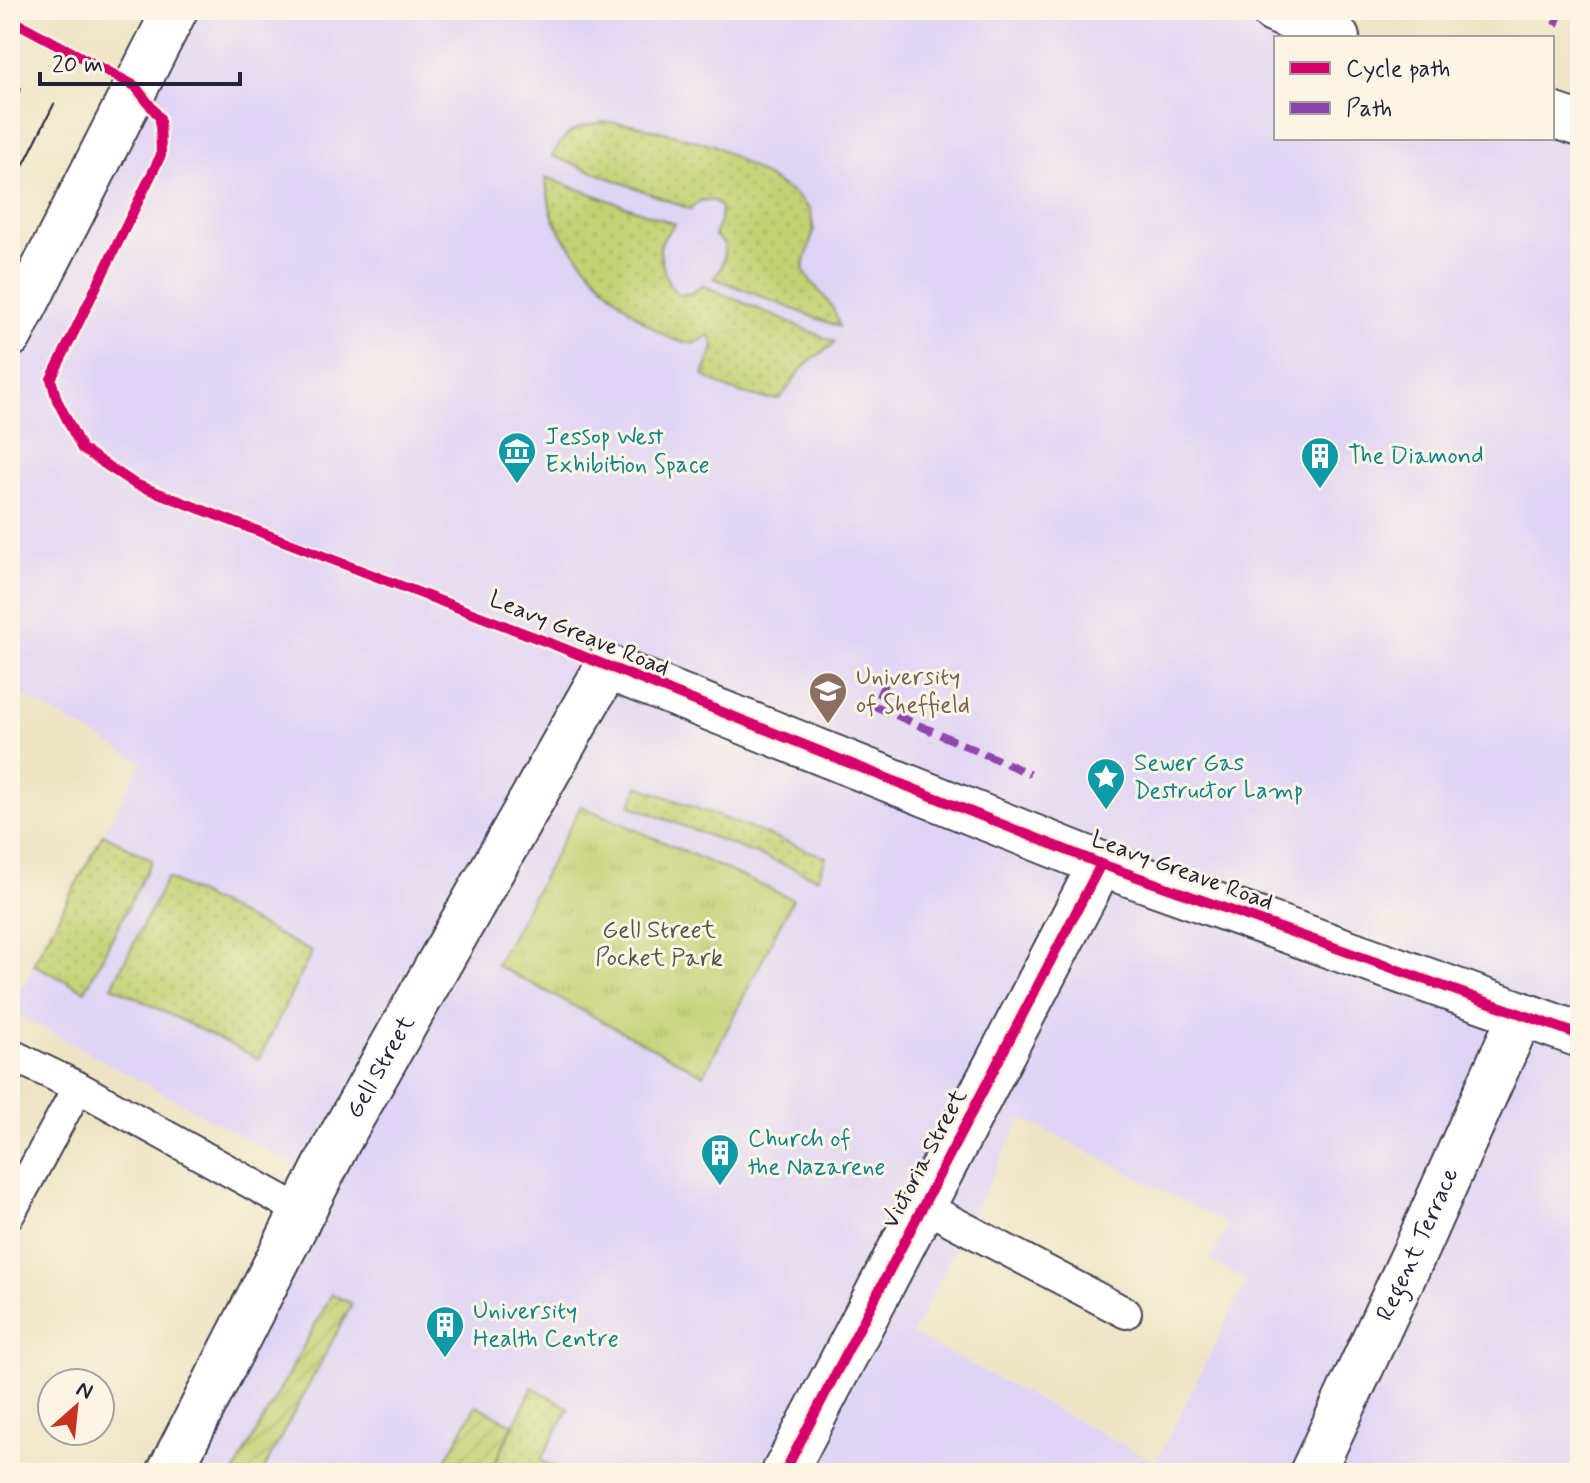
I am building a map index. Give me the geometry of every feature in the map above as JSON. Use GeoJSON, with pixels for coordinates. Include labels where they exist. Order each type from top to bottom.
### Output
{"type":"FeatureCollection","features":[{"type":"Feature","properties":{"kind":"main road"},"geometry":{"type":"LineString","coordinates":[[10,335],[175,10]]}},
{"type":"Feature","properties":{"kind":"main road"},"geometry":{"type":"LineString","coordinates":[[1273,10],[1332,36]]}},
{"type":"Feature","properties":{"kind":"main road"},"geometry":{"type":"LineString","coordinates":[[1554,116],[1580,124]]}},
{"type":"Feature","properties":{"kind":"main road","name":"Leavy Greave Road"},"geometry":{"type":"LineString","coordinates":[[607,667],[1101,864],[1580,1035]]}},
{"type":"Feature","properties":{"kind":"main road","name":"Gell Street"},"geometry":{"type":"LineString","coordinates":[[169,1473],[338,1142],[607,667]]}},
{"type":"Feature","properties":{"kind":"main road","name":"Victoria Street"},"geometry":{"type":"LineString","coordinates":[[784,1473],[1101,864]]}},
{"type":"Feature","properties":{"kind":"main road","name":"Regent Terrace"},"geometry":{"type":"LineString","coordinates":[[1312,1473],[1521,1014]]}},
{"type":"Feature","properties":{"kind":"lane"},"geometry":{"type":"LineString","coordinates":[[10,1054],[78,1087],[303,1212]]}},
{"type":"Feature","properties":{"kind":"lane"},"geometry":{"type":"LineString","coordinates":[[10,1213],[78,1087]]}},
{"type":"Feature","properties":{"kind":"lane"},"geometry":{"type":"LineString","coordinates":[[932,1187],[1126,1313]]}},
{"type":"Feature","properties":{"kind":"shaded area","name":"University of Sheffield"},"geometry":{"type":"Polygon","coordinates":[[[175,10],[1330,10],[1320,31],[1332,36],[1274,36],[1274,140],[1554,140],[1554,137],[1580,124],[1580,1473],[169,1473],[320,1179],[10,1010],[142,762],[10,689],[10,335],[175,10]],[[1022,1118],[912,1334],[1156,1462],[1247,1280],[1210,1261],[1228,1224],[1022,1118]]]}},
{"type":"Feature","properties":{"kind":"green space"},"geometry":{"type":"Polygon","coordinates":[[[603,122],[632,124],[714,145],[793,193],[810,210],[814,230],[803,269],[829,302],[839,327],[714,278],[723,262],[724,244],[714,235],[720,222],[721,208],[714,201],[701,200],[690,209],[552,156],[572,132],[603,122]]]}},
{"type":"Feature","properties":{"kind":"green space"},"geometry":{"type":"Polygon","coordinates":[[[545,177],[675,224],[665,236],[660,252],[669,283],[680,295],[692,293],[702,285],[835,342],[808,363],[779,399],[730,389],[703,375],[714,348],[710,334],[694,343],[678,341],[637,316],[615,296],[562,235],[552,215],[545,177]]]}},
{"type":"Feature","properties":{"kind":"green space"},"geometry":{"type":"Polygon","coordinates":[[[638,786],[826,857],[818,878],[631,806],[638,786]]]}},
{"type":"Feature","properties":{"kind":"green space","name":"Gell Street Pocket Park"},"geometry":{"type":"Polygon","coordinates":[[[581,806],[793,899],[704,1075],[496,965],[581,806]]]}},
{"type":"Feature","properties":{"kind":"green space"},"geometry":{"type":"Polygon","coordinates":[[[103,834],[152,860],[85,991],[33,964],[103,834]]]}},
{"type":"Feature","properties":{"kind":"green space"},"geometry":{"type":"Polygon","coordinates":[[[167,878],[312,952],[259,1059],[112,986],[167,878]]]}},
{"type":"Feature","properties":{"kind":"green space"},"geometry":{"type":"Polygon","coordinates":[[[332,1294],[352,1304],[262,1473],[234,1473],[332,1294]]]}},
{"type":"Feature","properties":{"kind":"green space"},"geometry":{"type":"Polygon","coordinates":[[[533,1387],[569,1408],[541,1460],[565,1473],[490,1473],[533,1387]]]}},
{"type":"Feature","properties":{"kind":"green space"},"geometry":{"type":"Polygon","coordinates":[[[476,1405],[513,1424],[490,1473],[439,1473],[476,1405]]]}},
{"type":"Feature","properties":{"kind":"tram line"},"geometry":{"type":"LineString","coordinates":[[10,110],[21,88]]}},
{"type":"Feature","properties":{"kind":"tram line"},"geometry":{"type":"LineString","coordinates":[[10,192],[54,104]]}},
{"type":"Feature","properties":{"kind":"marked path"},"geometry":{"type":"LineString","coordinates":[[1555,25],[1561,10]]}},
{"type":"Feature","properties":{"kind":"marked path"},"geometry":{"type":"LineString","coordinates":[[885,683],[875,706],[1030,774]]}},
{"type":"Feature","properties":{"kind":"cycle path"},"geometry":{"type":"LineString","coordinates":[[10,19],[135,86],[160,118],[161,155],[51,379],[57,400],[82,449],[135,484],[555,645],[1101,864],[1580,1035]]}},
{"type":"Feature","properties":{"kind":"cycle path"},"geometry":{"type":"LineString","coordinates":[[784,1473],[1101,864]]}},
{"type":"Feature","properties":{"kind":"place","name":"Jessop West Exhibition Space"},"geometry":{"type":"Point","coordinates":[517,485]}},
{"type":"Feature","properties":{"kind":"place","name":"The Diamond"},"geometry":{"type":"Point","coordinates":[1320,490]}},
{"type":"Feature","properties":{"kind":"place","name":"University of Sheffield"},"geometry":{"type":"Point","coordinates":[828,725]}},
{"type":"Feature","properties":{"kind":"place","name":"Sewer Gas Destructor Lamp"},"geometry":{"type":"Point","coordinates":[1106,811]}},
{"type":"Feature","properties":{"kind":"place","name":"Church of the Nazarene"},"geometry":{"type":"Point","coordinates":[720,1187]}},
{"type":"Feature","properties":{"kind":"place","name":"University Health Centre"},"geometry":{"type":"Point","coordinates":[445,1359]}}]}
